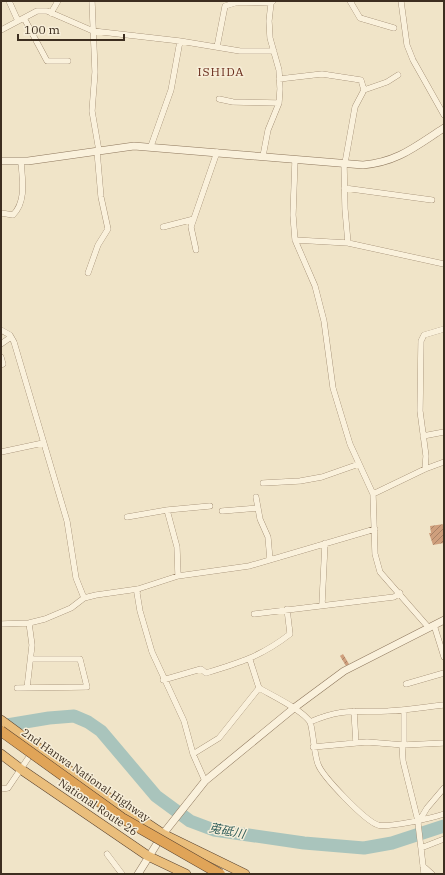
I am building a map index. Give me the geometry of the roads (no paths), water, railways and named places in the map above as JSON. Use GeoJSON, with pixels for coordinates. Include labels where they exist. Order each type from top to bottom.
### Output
{"type":"FeatureCollection","features":[{"type":"Feature","properties":{"kind":"highway","name":"National Route 26"},"geometry":{"type":"LineString","coordinates":[[1,720],[81,779],[165,830],[245,874]]}},
{"type":"Feature","properties":{"kind":"highway","name":"2nd Hanwa National Highway"},"geometry":{"type":"LineString","coordinates":[[1,730],[122,818],[220,874]]}},
{"type":"Feature","properties":{"kind":"highway","name":"National Route 26"},"geometry":{"type":"LineString","coordinates":[[1,754],[148,856],[186,874]]}},
{"type":"Feature","properties":{"kind":"street"},"geometry":{"type":"LineString","coordinates":[[9,1],[48,61],[68,61]]}},
{"type":"Feature","properties":{"kind":"street"},"geometry":{"type":"LineString","coordinates":[[51,13],[58,1]]}},
{"type":"Feature","properties":{"kind":"street"},"geometry":{"type":"LineString","coordinates":[[88,273],[98,245],[108,229],[101,197],[98,151],[92,111],[95,72],[92,1]]}},
{"type":"Feature","properties":{"kind":"street"},"geometry":{"type":"LineString","coordinates":[[350,1],[360,18],[394,28]]}},
{"type":"Feature","properties":{"kind":"street"},"geometry":{"type":"LineString","coordinates":[[401,1],[407,45],[413,60],[444,115]]}},
{"type":"Feature","properties":{"kind":"street"},"geometry":{"type":"LineString","coordinates":[[217,47],[225,6],[238,2],[272,2],[269,21],[270,38],[279,79],[279,103],[268,130],[263,156]]}},
{"type":"Feature","properties":{"kind":"street"},"geometry":{"type":"LineString","coordinates":[[1,30],[37,11],[51,13],[93,31],[180,41],[240,51],[274,52]]}},
{"type":"Feature","properties":{"kind":"street"},"geometry":{"type":"LineString","coordinates":[[151,146],[172,90],[180,41]]}},
{"type":"Feature","properties":{"kind":"street"},"geometry":{"type":"LineString","coordinates":[[279,79],[322,74],[344,76],[361,80],[364,90]]}},
{"type":"Feature","properties":{"kind":"street"},"geometry":{"type":"LineString","coordinates":[[348,243],[344,188],[345,163],[355,107],[364,90],[387,82],[398,75]]}},
{"type":"Feature","properties":{"kind":"street"},"geometry":{"type":"LineString","coordinates":[[219,99],[233,102],[279,103]]}},
{"type":"Feature","properties":{"kind":"street"},"geometry":{"type":"LineString","coordinates":[[1,161],[21,161],[134,146],[151,146],[363,165],[392,159],[444,128]]}},
{"type":"Feature","properties":{"kind":"street"},"geometry":{"type":"LineString","coordinates":[[196,250],[191,227],[217,152]]}},
{"type":"Feature","properties":{"kind":"street"},"geometry":{"type":"LineString","coordinates":[[294,160],[293,215],[295,240],[315,286],[324,320],[333,388],[350,444],[373,494],[375,554],[380,572],[431,626],[444,657]]}},
{"type":"Feature","properties":{"kind":"street"},"geometry":{"type":"LineString","coordinates":[[1,213],[13,215],[19,209],[22,197],[21,161]]}},
{"type":"Feature","properties":{"kind":"street"},"geometry":{"type":"LineString","coordinates":[[344,188],[432,200]]}},
{"type":"Feature","properties":{"kind":"street"},"geometry":{"type":"LineString","coordinates":[[162,227],[194,219]]}},
{"type":"Feature","properties":{"kind":"street"},"geometry":{"type":"LineString","coordinates":[[295,240],[348,243],[444,264]]}},
{"type":"Feature","properties":{"kind":"street"},"geometry":{"type":"LineString","coordinates":[[1,330],[11,337],[14,342],[67,521],[76,578],[84,598]]}},
{"type":"Feature","properties":{"kind":"street"},"geometry":{"type":"LineString","coordinates":[[425,469],[426,456],[420,411],[421,341],[424,335],[444,330]]}},
{"type":"Feature","properties":{"kind":"street"},"geometry":{"type":"LineString","coordinates":[[1,344],[11,337]]}},
{"type":"Feature","properties":{"kind":"street"},"geometry":{"type":"LineString","coordinates":[[1,357],[3,364],[1,364]]}},
{"type":"Feature","properties":{"kind":"street"},"geometry":{"type":"LineString","coordinates":[[423,436],[444,432]]}},
{"type":"Feature","properties":{"kind":"street"},"geometry":{"type":"LineString","coordinates":[[1,452],[43,443]]}},
{"type":"Feature","properties":{"kind":"street"},"geometry":{"type":"LineString","coordinates":[[373,494],[425,469],[444,462]]}},
{"type":"Feature","properties":{"kind":"street"},"geometry":{"type":"LineString","coordinates":[[263,483],[300,481],[322,477],[359,464]]}},
{"type":"Feature","properties":{"kind":"street"},"geometry":{"type":"LineString","coordinates":[[256,498],[260,519],[268,537],[270,560]]}},
{"type":"Feature","properties":{"kind":"street"},"geometry":{"type":"LineString","coordinates":[[127,517],[167,510],[210,506]]}},
{"type":"Feature","properties":{"kind":"street"},"geometry":{"type":"LineString","coordinates":[[222,511],[258,508]]}},
{"type":"Feature","properties":{"kind":"street"},"geometry":{"type":"LineString","coordinates":[[167,510],[176,547],[178,576]]}},
{"type":"Feature","properties":{"kind":"street"},"geometry":{"type":"LineString","coordinates":[[1,624],[29,623],[45,619],[71,608],[84,598],[138,589],[178,576],[249,566],[375,529]]}},
{"type":"Feature","properties":{"kind":"street"},"geometry":{"type":"LineString","coordinates":[[322,604],[325,543]]}},
{"type":"Feature","properties":{"kind":"street"},"geometry":{"type":"LineString","coordinates":[[138,589],[137,593],[140,611],[152,652],[163,680],[184,721],[193,754],[205,782]]}},
{"type":"Feature","properties":{"kind":"street"},"geometry":{"type":"LineString","coordinates":[[254,614],[322,604],[394,597],[400,593]]}},
{"type":"Feature","properties":{"kind":"street"},"geometry":{"type":"LineString","coordinates":[[163,680],[201,669],[206,673],[250,660],[276,645],[290,634],[287,609]]}},
{"type":"Feature","properties":{"kind":"street"},"geometry":{"type":"LineString","coordinates":[[138,874],[165,830],[205,782],[294,708],[344,671],[444,620]]}},
{"type":"Feature","properties":{"kind":"street"},"geometry":{"type":"LineString","coordinates":[[27,688],[32,659],[29,623]]}},
{"type":"Feature","properties":{"kind":"street"},"geometry":{"type":"LineString","coordinates":[[17,688],[87,687],[80,659],[32,659]]}},
{"type":"Feature","properties":{"kind":"street"},"geometry":{"type":"LineString","coordinates":[[250,660],[259,688],[294,708],[310,722],[313,747],[318,766],[347,801],[368,819],[378,825],[418,822],[444,814]]}},
{"type":"Feature","properties":{"kind":"street"},"geometry":{"type":"LineString","coordinates":[[406,684],[444,673]]}},
{"type":"Feature","properties":{"kind":"street"},"geometry":{"type":"LineString","coordinates":[[193,754],[219,738],[259,688]]}},
{"type":"Feature","properties":{"kind":"street"},"geometry":{"type":"LineString","coordinates":[[310,722],[326,716],[354,711],[404,710],[444,705]]}},
{"type":"Feature","properties":{"kind":"street"},"geometry":{"type":"LineString","coordinates":[[404,710],[403,761],[418,822],[424,874]]}},
{"type":"Feature","properties":{"kind":"street"},"geometry":{"type":"LineString","coordinates":[[354,711],[356,743]]}},
{"type":"Feature","properties":{"kind":"street"},"geometry":{"type":"LineString","coordinates":[[313,747],[367,742],[403,745],[444,743]]}},
{"type":"Feature","properties":{"kind":"street"},"geometry":{"type":"LineString","coordinates":[[1,789],[8,788],[22,770],[36,746]]}},
{"type":"Feature","properties":{"kind":"street"},"geometry":{"type":"LineString","coordinates":[[418,822],[426,808],[444,788]]}},
{"type":"Feature","properties":{"kind":"street"},"geometry":{"type":"LineString","coordinates":[[421,847],[444,840]]}},
{"type":"Feature","properties":{"kind":"street"},"geometry":{"type":"LineString","coordinates":[[107,854],[122,874]]}},
{"type":"Feature","properties":{"kind":"street"},"geometry":{"type":"LineString","coordinates":[[423,866],[432,874]]}},
{"type":"Feature","properties":{"kind":"waterway","name":"莵砥川"},"geometry":{"type":"LineString","coordinates":[[1,726],[49,718],[74,716],[88,722],[101,731],[156,796],[190,821],[214,830],[304,843],[364,848],[392,843],[444,826]]}},
{"type":"Feature","properties":{"kind":"district","name":"ISHIDA"},"geometry":{"type":"Point","coordinates":[221,72]}}]}
